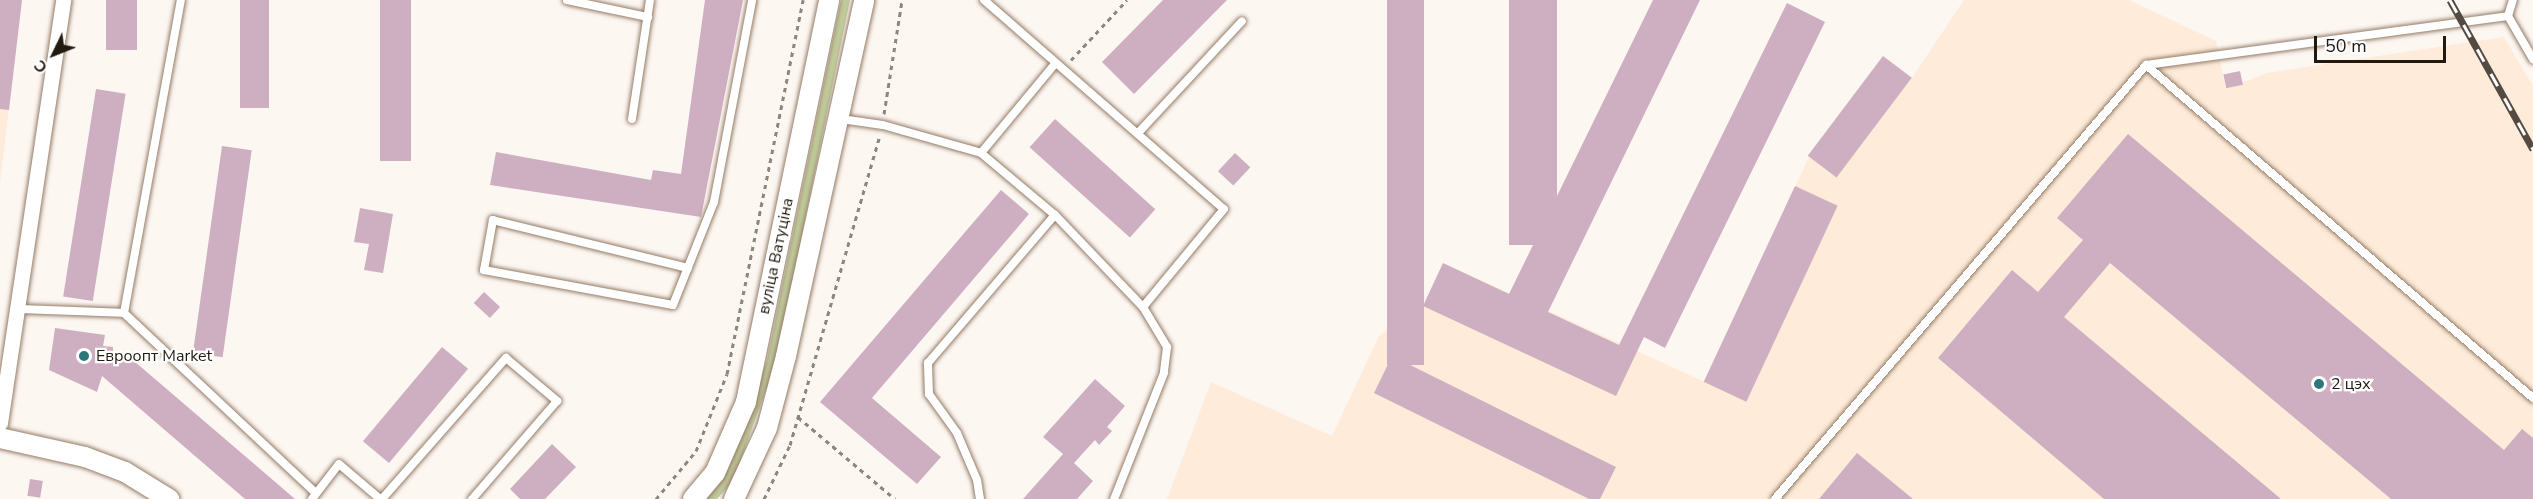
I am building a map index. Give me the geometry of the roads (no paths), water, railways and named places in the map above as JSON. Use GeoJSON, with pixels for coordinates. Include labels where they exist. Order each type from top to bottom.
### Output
{"type":"FeatureCollection","features":[{"type":"Feature","properties":{"kind":"street"},"geometry":{"type":"LineString","coordinates":[[0,423],[63,0]]}},
{"type":"Feature","properties":{"kind":"street","name":"вуліца Ватуціна"},"geometry":{"type":"LineString","coordinates":[[693,499],[715,473],[746,402],[829,0]]}},
{"type":"Feature","properties":{"kind":"street","name":"вуліца Ватуціна"},"geometry":{"type":"LineString","coordinates":[[735,499],[767,428],[841,119],[864,0]]}},
{"type":"Feature","properties":{"kind":"street"},"geometry":{"type":"LineString","coordinates":[[0,438],[85,457],[125,472],[169,499]]}},
{"type":"Feature","properties":{"kind":"lane"},"geometry":{"type":"LineString","coordinates":[[124,313],[181,0]]}},
{"type":"Feature","properties":{"kind":"lane"},"geometry":{"type":"LineString","coordinates":[[567,0],[648,17]]}},
{"type":"Feature","properties":{"kind":"lane"},"geometry":{"type":"LineString","coordinates":[[632,119],[650,0]]}},
{"type":"Feature","properties":{"kind":"lane"},"geometry":{"type":"LineString","coordinates":[[688,268],[493,220],[484,270],[673,305],[688,268],[714,202],[752,0]]}},
{"type":"Feature","properties":{"kind":"lane"},"geometry":{"type":"LineString","coordinates":[[984,0],[1062,72],[1139,132],[1224,209],[1143,307]]}},
{"type":"Feature","properties":{"kind":"lane"},"geometry":{"type":"LineString","coordinates":[[2513,0],[2508,16],[2533,59]]}},
{"type":"Feature","properties":{"kind":"lane"},"geometry":{"type":"LineString","coordinates":[[1775,499],[2146,65],[2508,16]]}},
{"type":"Feature","properties":{"kind":"lane"},"geometry":{"type":"LineString","coordinates":[[1139,132],[1242,21]]}},
{"type":"Feature","properties":{"kind":"lane"},"geometry":{"type":"LineString","coordinates":[[981,153],[1054,65]]}},
{"type":"Feature","properties":{"kind":"lane"},"geometry":{"type":"LineString","coordinates":[[2146,65],[2533,398]]}},
{"type":"Feature","properties":{"kind":"lane"},"geometry":{"type":"LineString","coordinates":[[841,119],[883,125],[981,153],[1055,216],[1143,307],[1167,347],[1164,374],[1114,499]]}},
{"type":"Feature","properties":{"kind":"lane"},"geometry":{"type":"LineString","coordinates":[[980,499],[977,480],[957,433],[929,394],[928,363],[1055,216]]}},
{"type":"Feature","properties":{"kind":"lane"},"geometry":{"type":"LineString","coordinates":[[17,309],[124,313],[314,496],[339,464],[381,499],[506,358],[557,401],[472,499]]}},
{"type":"Feature","properties":{"kind":"railway"},"geometry":{"type":"LineString","coordinates":[[2450,0],[2533,149]]}},
{"type":"Feature","properties":{"kind":"place","name":"Евроопт Market"},"geometry":{"type":"Point","coordinates":[84,356]}},
{"type":"Feature","properties":{"kind":"place","name":"2 цэх"},"geometry":{"type":"Point","coordinates":[2319,384]}}]}
